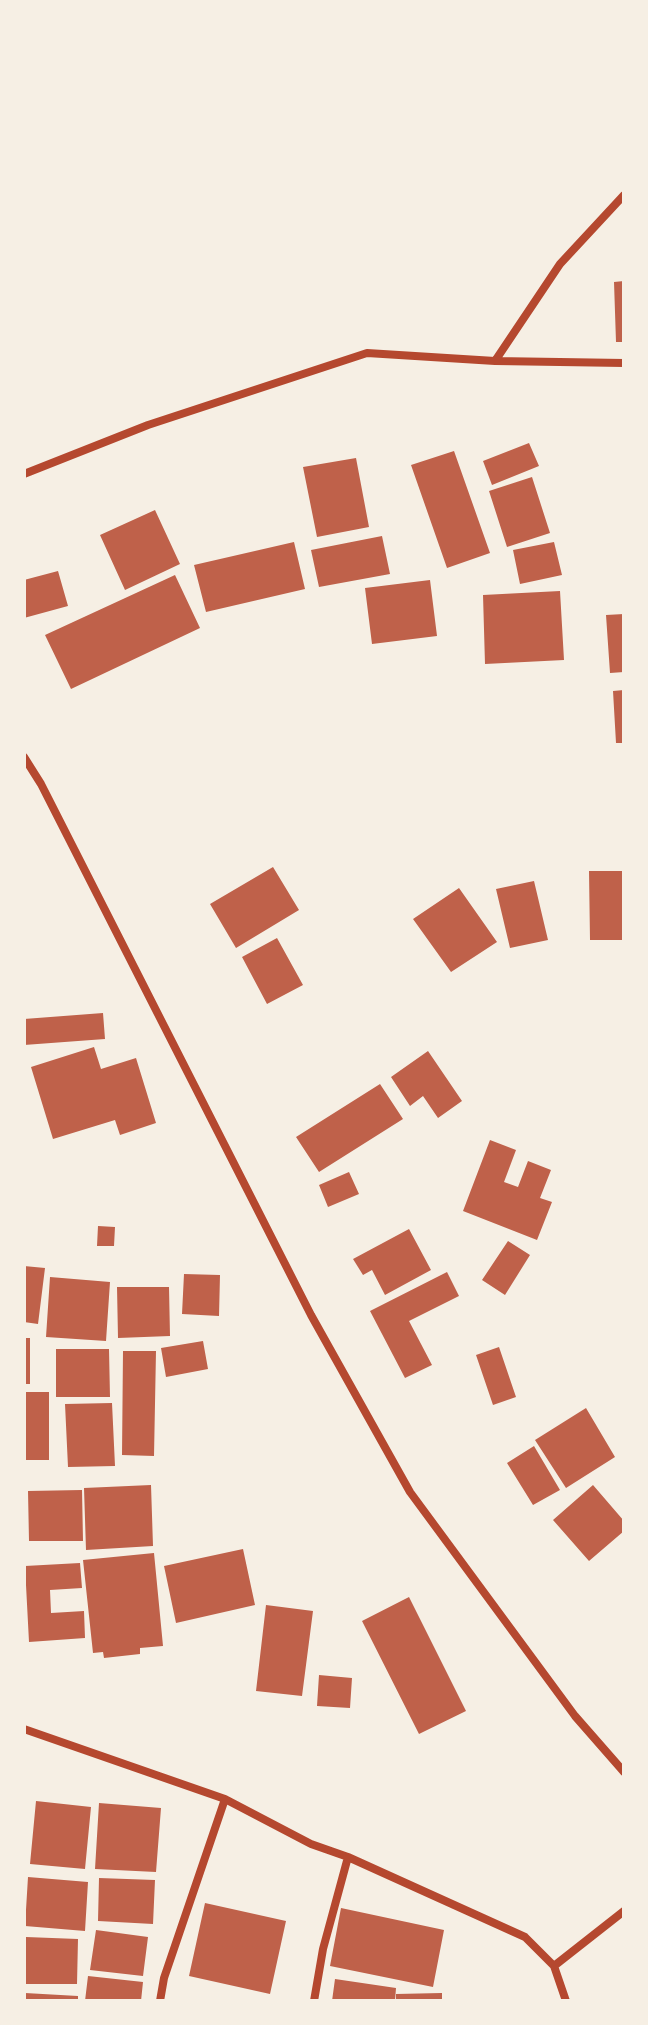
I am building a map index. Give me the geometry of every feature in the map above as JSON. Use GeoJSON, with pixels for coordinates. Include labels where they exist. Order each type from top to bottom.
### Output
{"type":"FeatureCollection","features":[{"type":"Feature","properties":{"kind":"street"},"geometry":{"type":"LineString","coordinates":[[495,361],[560,264],[624,195]]}},
{"type":"Feature","properties":{"kind":"street"},"geometry":{"type":"LineString","coordinates":[[24,474],[148,425],[367,353],[495,361],[624,363]]}},
{"type":"Feature","properties":{"kind":"street"},"geometry":{"type":"LineString","coordinates":[[24,757],[41,784],[311,1315],[410,1492],[575,1716],[624,1772]]}},
{"type":"Feature","properties":{"kind":"street"},"geometry":{"type":"LineString","coordinates":[[24,1729],[225,1799],[311,1844],[348,1857],[525,1937],[554,1966],[566,2001]]}},
{"type":"Feature","properties":{"kind":"street"},"geometry":{"type":"LineString","coordinates":[[160,2001],[164,1978],[225,1799]]}},
{"type":"Feature","properties":{"kind":"street"},"geometry":{"type":"LineString","coordinates":[[314,2001],[323,1949],[348,1857]]}},
{"type":"Feature","properties":{"kind":"street"},"geometry":{"type":"LineString","coordinates":[[554,1966],[624,1911]]}},
{"type":"Feature","properties":{"kind":"building"},"geometry":{"type":"Polygon","coordinates":[[[624,281],[624,342],[616,342],[614,282],[624,281]]]}},
{"type":"Feature","properties":{"kind":"building"},"geometry":{"type":"Polygon","coordinates":[[[529,443],[539,466],[492,485],[483,461],[529,443]]]}},
{"type":"Feature","properties":{"kind":"building"},"geometry":{"type":"Polygon","coordinates":[[[454,451],[490,553],[447,568],[411,465],[454,451]]]}},
{"type":"Feature","properties":{"kind":"building"},"geometry":{"type":"Polygon","coordinates":[[[356,458],[369,527],[317,537],[303,467],[356,458]]]}},
{"type":"Feature","properties":{"kind":"building"},"geometry":{"type":"Polygon","coordinates":[[[532,477],[550,533],[507,547],[489,491],[532,477]]]}},
{"type":"Feature","properties":{"kind":"building"},"geometry":{"type":"Polygon","coordinates":[[[155,510],[180,564],[125,590],[100,535],[155,510]]]}},
{"type":"Feature","properties":{"kind":"building"},"geometry":{"type":"Polygon","coordinates":[[[382,536],[390,574],[319,587],[311,550],[382,536]]]}},
{"type":"Feature","properties":{"kind":"building"},"geometry":{"type":"Polygon","coordinates":[[[294,542],[305,589],[206,612],[194,565],[294,542]]]}},
{"type":"Feature","properties":{"kind":"building"},"geometry":{"type":"Polygon","coordinates":[[[554,542],[562,575],[520,584],[513,550],[554,542]]]}},
{"type":"Feature","properties":{"kind":"building"},"geometry":{"type":"Polygon","coordinates":[[[58,571],[68,606],[24,618],[24,580],[58,571]]]}},
{"type":"Feature","properties":{"kind":"building"},"geometry":{"type":"Polygon","coordinates":[[[175,575],[200,628],[71,689],[45,635],[175,575]]]}},
{"type":"Feature","properties":{"kind":"building"},"geometry":{"type":"Polygon","coordinates":[[[430,580],[437,636],[372,644],[365,588],[430,580]]]}},
{"type":"Feature","properties":{"kind":"building"},"geometry":{"type":"Polygon","coordinates":[[[560,591],[564,660],[485,664],[483,595],[560,591]]]}},
{"type":"Feature","properties":{"kind":"building"},"geometry":{"type":"Polygon","coordinates":[[[624,614],[624,672],[610,673],[606,615],[624,614]]]}},
{"type":"Feature","properties":{"kind":"building"},"geometry":{"type":"Polygon","coordinates":[[[624,690],[624,743],[616,743],[613,691],[624,690]]]}},
{"type":"Feature","properties":{"kind":"building"},"geometry":{"type":"Polygon","coordinates":[[[273,867],[299,910],[236,948],[210,904],[273,867]]]}},
{"type":"Feature","properties":{"kind":"building"},"geometry":{"type":"Polygon","coordinates":[[[589,871],[624,871],[624,940],[590,940],[589,871]]]}},
{"type":"Feature","properties":{"kind":"building"},"geometry":{"type":"Polygon","coordinates":[[[534,881],[548,940],[510,948],[496,889],[534,881]]]}},
{"type":"Feature","properties":{"kind":"building"},"geometry":{"type":"Polygon","coordinates":[[[459,888],[497,942],[451,972],[413,919],[459,888]]]}},
{"type":"Feature","properties":{"kind":"building"},"geometry":{"type":"Polygon","coordinates":[[[277,938],[303,985],[267,1004],[242,957],[277,938]]]}},
{"type":"Feature","properties":{"kind":"building"},"geometry":{"type":"Polygon","coordinates":[[[103,1013],[105,1039],[24,1045],[24,1019],[103,1013]]]}},
{"type":"Feature","properties":{"kind":"building"},"geometry":{"type":"Polygon","coordinates":[[[94,1047],[101,1069],[136,1058],[156,1123],[120,1135],[115,1120],[53,1139],[31,1067],[94,1047]]]}},
{"type":"Feature","properties":{"kind":"building"},"geometry":{"type":"Polygon","coordinates":[[[428,1051],[462,1101],[438,1118],[423,1096],[410,1106],[391,1077],[428,1051]]]}},
{"type":"Feature","properties":{"kind":"building"},"geometry":{"type":"Polygon","coordinates":[[[380,1084],[403,1119],[319,1172],[296,1137],[380,1084]]]}},
{"type":"Feature","properties":{"kind":"building"},"geometry":{"type":"Polygon","coordinates":[[[490,1140],[516,1150],[504,1182],[518,1187],[528,1161],[551,1170],[540,1198],[552,1202],[537,1240],[463,1211],[490,1140]]]}},
{"type":"Feature","properties":{"kind":"building"},"geometry":{"type":"Polygon","coordinates":[[[349,1172],[359,1194],[328,1207],[319,1185],[349,1172]]]}},
{"type":"Feature","properties":{"kind":"building"},"geometry":{"type":"Polygon","coordinates":[[[98,1226],[115,1227],[114,1246],[97,1246],[98,1226]]]}},
{"type":"Feature","properties":{"kind":"building"},"geometry":{"type":"Polygon","coordinates":[[[409,1229],[431,1270],[385,1295],[372,1270],[363,1275],[353,1259],[409,1229]]]}},
{"type":"Feature","properties":{"kind":"building"},"geometry":{"type":"Polygon","coordinates":[[[508,1241],[530,1255],[505,1295],[482,1280],[508,1241]]]}},
{"type":"Feature","properties":{"kind":"building"},"geometry":{"type":"Polygon","coordinates":[[[24,1266],[45,1268],[38,1324],[24,1322],[24,1266]]]}},
{"type":"Feature","properties":{"kind":"building"},"geometry":{"type":"Polygon","coordinates":[[[447,1272],[459,1296],[409,1321],[432,1365],[405,1378],[370,1311],[447,1272]]]}},
{"type":"Feature","properties":{"kind":"building"},"geometry":{"type":"Polygon","coordinates":[[[184,1274],[220,1275],[219,1316],[182,1314],[184,1274]]]}},
{"type":"Feature","properties":{"kind":"building"},"geometry":{"type":"Polygon","coordinates":[[[50,1277],[110,1282],[106,1341],[46,1337],[50,1277]]]}},
{"type":"Feature","properties":{"kind":"building"},"geometry":{"type":"Polygon","coordinates":[[[117,1287],[169,1287],[170,1336],[118,1338],[117,1287]]]}},
{"type":"Feature","properties":{"kind":"building"},"geometry":{"type":"Polygon","coordinates":[[[24,1338],[30,1338],[30,1384],[24,1384],[24,1338]]]}},
{"type":"Feature","properties":{"kind":"building"},"geometry":{"type":"Polygon","coordinates":[[[203,1341],[208,1369],[166,1377],[161,1348],[203,1341]]]}},
{"type":"Feature","properties":{"kind":"building"},"geometry":{"type":"Polygon","coordinates":[[[499,1347],[516,1397],[493,1405],[476,1355],[499,1347]]]}},
{"type":"Feature","properties":{"kind":"building"},"geometry":{"type":"Polygon","coordinates":[[[56,1349],[109,1349],[110,1397],[56,1397],[56,1349]]]}},
{"type":"Feature","properties":{"kind":"building"},"geometry":{"type":"Polygon","coordinates":[[[123,1351],[156,1351],[154,1456],[122,1455],[123,1351]]]}},
{"type":"Feature","properties":{"kind":"building"},"geometry":{"type":"Polygon","coordinates":[[[24,1392],[49,1392],[49,1460],[24,1460],[24,1392]]]}},
{"type":"Feature","properties":{"kind":"building"},"geometry":{"type":"Polygon","coordinates":[[[112,1403],[115,1466],[68,1467],[65,1404],[112,1403]]]}},
{"type":"Feature","properties":{"kind":"building"},"geometry":{"type":"Polygon","coordinates":[[[586,1408],[615,1457],[566,1488],[535,1440],[586,1408]]]}},
{"type":"Feature","properties":{"kind":"building"},"geometry":{"type":"Polygon","coordinates":[[[534,1446],[560,1490],[533,1505],[507,1463],[534,1446]]]}},
{"type":"Feature","properties":{"kind":"building"},"geometry":{"type":"Polygon","coordinates":[[[151,1485],[153,1546],[86,1550],[84,1488],[151,1485]]]}},
{"type":"Feature","properties":{"kind":"building"},"geometry":{"type":"Polygon","coordinates":[[[593,1485],[624,1521],[624,1531],[589,1561],[553,1520],[593,1485]]]}},
{"type":"Feature","properties":{"kind":"building"},"geometry":{"type":"Polygon","coordinates":[[[82,1490],[83,1541],[29,1541],[28,1491],[82,1490]]]}},
{"type":"Feature","properties":{"kind":"building"},"geometry":{"type":"Polygon","coordinates":[[[243,1549],[255,1605],[176,1623],[164,1566],[243,1549]]]}},
{"type":"Feature","properties":{"kind":"building"},"geometry":{"type":"Polygon","coordinates":[[[154,1553],[163,1646],[140,1648],[140,1654],[104,1658],[103,1652],[93,1653],[83,1560],[154,1553]]]}},
{"type":"Feature","properties":{"kind":"building"},"geometry":{"type":"Polygon","coordinates":[[[80,1563],[82,1588],[50,1590],[51,1613],[84,1611],[85,1638],[29,1642],[25,1566],[80,1563]]]}},
{"type":"Feature","properties":{"kind":"building"},"geometry":{"type":"Polygon","coordinates":[[[409,1597],[466,1711],[419,1734],[362,1621],[409,1597]]]}},
{"type":"Feature","properties":{"kind":"building"},"geometry":{"type":"Polygon","coordinates":[[[266,1605],[313,1611],[302,1696],[256,1691],[266,1605]]]}},
{"type":"Feature","properties":{"kind":"building"},"geometry":{"type":"Polygon","coordinates":[[[319,1675],[352,1678],[350,1708],[317,1706],[319,1675]]]}},
{"type":"Feature","properties":{"kind":"building"},"geometry":{"type":"Polygon","coordinates":[[[36,1801],[91,1807],[85,1869],[30,1864],[36,1801]]]}},
{"type":"Feature","properties":{"kind":"building"},"geometry":{"type":"Polygon","coordinates":[[[99,1803],[161,1808],[156,1872],[95,1869],[99,1803]]]}},
{"type":"Feature","properties":{"kind":"building"},"geometry":{"type":"Polygon","coordinates":[[[28,1877],[88,1882],[85,1931],[25,1926],[28,1877]]]}},
{"type":"Feature","properties":{"kind":"building"},"geometry":{"type":"Polygon","coordinates":[[[99,1878],[155,1880],[153,1924],[98,1921],[99,1878]]]}},
{"type":"Feature","properties":{"kind":"building"},"geometry":{"type":"Polygon","coordinates":[[[205,1903],[286,1921],[270,1994],[189,1976],[205,1903]]]}},
{"type":"Feature","properties":{"kind":"building"},"geometry":{"type":"Polygon","coordinates":[[[341,1908],[444,1930],[433,1987],[330,1966],[341,1908]]]}},
{"type":"Feature","properties":{"kind":"building"},"geometry":{"type":"Polygon","coordinates":[[[96,1930],[148,1937],[143,1976],[90,1970],[96,1930]]]}},
{"type":"Feature","properties":{"kind":"building"},"geometry":{"type":"Polygon","coordinates":[[[26,1937],[78,1939],[77,1984],[25,1984],[26,1937]]]}},
{"type":"Feature","properties":{"kind":"building"},"geometry":{"type":"Polygon","coordinates":[[[88,1976],[143,1982],[141,2001],[85,2001],[88,1976]]]}},
{"type":"Feature","properties":{"kind":"building"},"geometry":{"type":"Polygon","coordinates":[[[335,1979],[396,1988],[395,2001],[332,2001],[335,1979]]]}},
{"type":"Feature","properties":{"kind":"building"},"geometry":{"type":"Polygon","coordinates":[[[25,1993],[78,1996],[78,2001],[24,2001],[25,1993]]]}},
{"type":"Feature","properties":{"kind":"building"},"geometry":{"type":"Polygon","coordinates":[[[442,1993],[442,2001],[396,2001],[396,1994],[442,1993]]]}}]}
